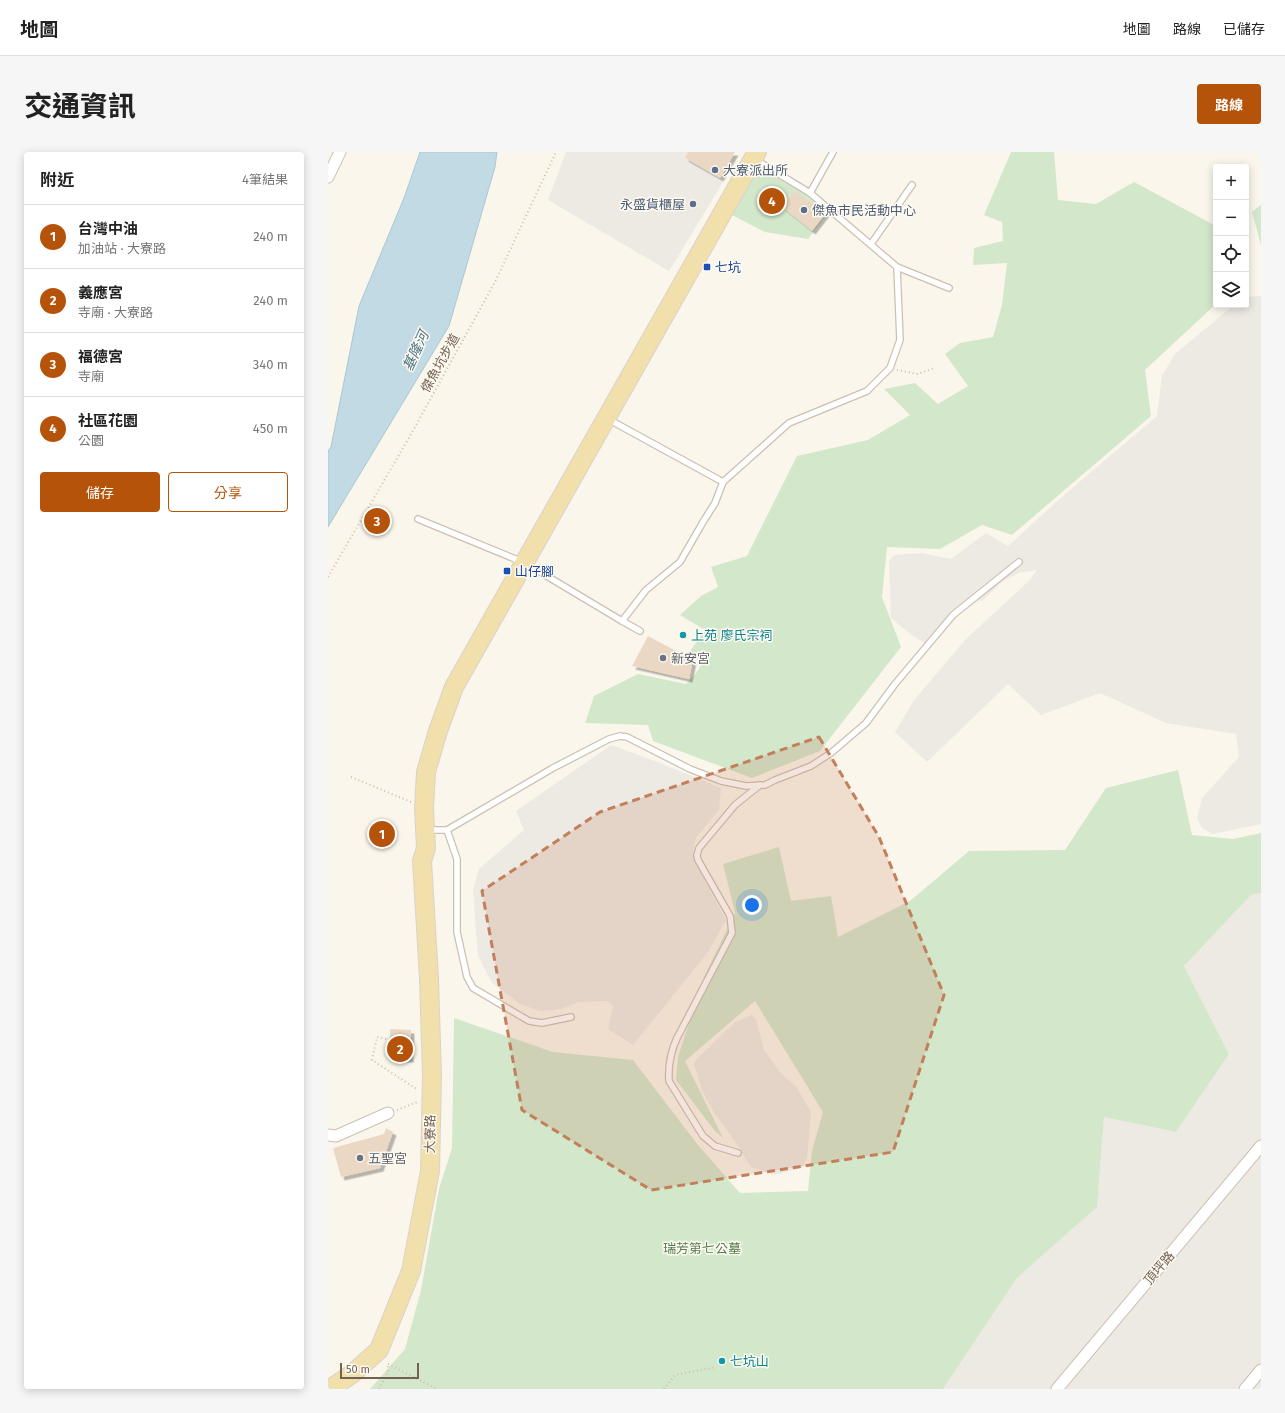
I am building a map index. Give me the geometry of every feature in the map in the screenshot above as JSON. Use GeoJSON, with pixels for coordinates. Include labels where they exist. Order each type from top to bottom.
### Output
{"type":"FeatureCollection","features":[{"type":"Feature","properties":{"kind":"main road","name":"大寮路"},"geometry":{"type":"LineString","coordinates":[[330,1389],[352,1374],[379,1350],[411,1271],[430,1171],[432,1076],[429,978],[422,861],[426,848],[426,772],[438,731],[454,687],[756,155]]}},
{"type":"Feature","properties":{"kind":"main road","name":"大寮路"},"geometry":{"type":"LineString","coordinates":[[348,1389],[367,1377],[386,1357],[416,1278],[439,1175],[442,1077],[440,978],[433,861],[426,848]]}},
{"type":"Feature","properties":{"kind":"street"},"geometry":{"type":"LineString","coordinates":[[328,177],[340,152]]}},
{"type":"Feature","properties":{"kind":"street"},"geometry":{"type":"LineString","coordinates":[[328,1135],[336,1136],[388,1113]]}},
{"type":"Feature","properties":{"kind":"street","name":"頂坪路"},"geometry":{"type":"LineString","coordinates":[[1057,1389],[1261,1146]]}},
{"type":"Feature","properties":{"kind":"street"},"geometry":{"type":"LineString","coordinates":[[1245,1389],[1261,1370]]}},
{"type":"Feature","properties":{"kind":"lane"},"geometry":{"type":"LineString","coordinates":[[810,193],[833,152]]}},
{"type":"Feature","properties":{"kind":"lane"},"geometry":{"type":"LineString","coordinates":[[756,155],[810,193],[897,267],[949,288]]}},
{"type":"Feature","properties":{"kind":"lane"},"geometry":{"type":"LineString","coordinates":[[870,244],[912,185]]}},
{"type":"Feature","properties":{"kind":"lane"},"geometry":{"type":"LineString","coordinates":[[622,621],[646,590],[680,562],[715,503],[723,482],[789,423],[866,391],[890,368],[900,340],[897,267]]}},
{"type":"Feature","properties":{"kind":"lane"},"geometry":{"type":"LineString","coordinates":[[607,419],[723,482]]}},
{"type":"Feature","properties":{"kind":"lane"},"geometry":{"type":"LineString","coordinates":[[418,519],[525,563],[622,621],[640,630]]}},
{"type":"Feature","properties":{"kind":"lane"},"geometry":{"type":"LineString","coordinates":[[447,830],[553,768],[609,739],[620,736],[628,737],[690,769],[721,781],[746,786],[765,785],[811,766],[837,748],[866,723],[895,684],[953,615],[1019,562]]}},
{"type":"Feature","properties":{"kind":"lane"},"geometry":{"type":"LineString","coordinates":[[738,1153],[715,1146],[703,1136],[669,1081],[668,1073],[672,1049],[677,1038],[732,933],[730,916],[698,860],[697,855],[699,848],[735,805],[760,785]]}},
{"type":"Feature","properties":{"kind":"lane"},"geometry":{"type":"LineString","coordinates":[[425,819],[447,830],[457,859],[457,932],[467,977],[473,988],[529,1021],[542,1023],[571,1017]]}},
{"type":"Feature","properties":{"kind":"path","name":"傑魚坑步道"},"geometry":{"type":"LineString","coordinates":[[328,577],[410,436],[495,282],[556,152]]}},
{"type":"Feature","properties":{"kind":"path"},"geometry":{"type":"LineString","coordinates":[[890,368],[902,372],[918,374],[934,368]]}},
{"type":"Feature","properties":{"kind":"path"},"geometry":{"type":"LineString","coordinates":[[351,777],[425,819]]}},
{"type":"Feature","properties":{"kind":"path"},"geometry":{"type":"LineString","coordinates":[[390,1040],[377,1037],[372,1060],[423,1093]]}},
{"type":"Feature","properties":{"kind":"path"},"geometry":{"type":"LineString","coordinates":[[388,1113],[423,1100]]}},
{"type":"Feature","properties":{"kind":"path"},"geometry":{"type":"LineString","coordinates":[[379,1389],[388,1372],[388,1364],[437,1389]]}},
{"type":"Feature","properties":{"kind":"path"},"geometry":{"type":"LineString","coordinates":[[664,1389],[676,1375],[716,1367]]}},
{"type":"Feature","properties":{"kind":"highlighted area"},"geometry":{"type":"Polygon","coordinates":[[[819,737],[879,837],[944,995],[893,1152],[651,1190],[522,1110],[482,891],[600,812],[819,737]]]}},
{"type":"Feature","properties":{"kind":"shaded area"},"geometry":{"type":"Polygon","coordinates":[[[566,152],[688,152],[685,158],[720,178],[723,182],[669,271],[548,200],[566,152]]]}},
{"type":"Feature","properties":{"kind":"shaded area"},"geometry":{"type":"Polygon","coordinates":[[[1261,296],[1261,824],[1212,834],[1202,828],[1197,818],[1202,798],[1239,757],[1236,734],[1166,723],[1100,693],[1041,715],[1008,684],[927,762],[895,732],[914,700],[967,638],[1029,581],[1037,570],[1019,573],[1003,581],[982,601],[969,599],[927,645],[910,634],[891,618],[889,561],[894,555],[921,553],[951,559],[986,533],[1008,546],[1063,496],[1157,416],[1162,376],[1175,354],[1230,308],[1249,308],[1249,297],[1261,296]]]}},
{"type":"Feature","properties":{"kind":"shaded area"},"geometry":{"type":"Polygon","coordinates":[[[611,745],[721,788],[719,810],[696,838],[693,851],[697,866],[726,920],[709,951],[633,1045],[608,1029],[613,1006],[607,1001],[578,1002],[562,1009],[540,1011],[520,1004],[492,983],[478,956],[475,917],[473,889],[479,869],[524,830],[516,811],[611,745]]]}},
{"type":"Feature","properties":{"kind":"shaded area"},"geometry":{"type":"Polygon","coordinates":[[[1261,893],[1261,1389],[943,1389],[1017,1278],[1097,1207],[1104,1117],[1176,1132],[1229,1054],[1184,966],[1251,895],[1261,893]]]}},
{"type":"Feature","properties":{"kind":"shaded area"},"geometry":{"type":"Polygon","coordinates":[[[752,1015],[756,1019],[764,1050],[780,1072],[797,1088],[811,1112],[807,1158],[802,1168],[774,1175],[751,1167],[713,1111],[702,1090],[694,1064],[696,1060],[735,1022],[752,1015]]]}},
{"type":"Feature","properties":{"kind":"green space"},"geometry":{"type":"Polygon","coordinates":[[[1011,152],[1054,152],[1058,200],[1096,204],[1134,182],[1213,224],[1213,307],[1145,370],[1151,416],[1012,535],[982,525],[940,549],[887,547],[882,597],[901,647],[820,751],[752,778],[653,741],[648,725],[585,723],[594,696],[638,674],[686,684],[697,672],[702,663],[688,654],[705,630],[680,615],[701,596],[718,587],[711,567],[747,556],[797,456],[868,440],[910,415],[884,389],[915,383],[938,404],[968,386],[945,354],[960,343],[993,337],[1002,305],[1007,263],[973,265],[974,248],[1003,241],[1002,222],[984,215],[1011,152]]]}},
{"type":"Feature","properties":{"kind":"green space"},"geometry":{"type":"Polygon","coordinates":[[[743,158],[801,191],[828,213],[808,239],[765,232],[724,211],[736,171],[743,158]]]}},
{"type":"Feature","properties":{"kind":"green space"},"geometry":{"type":"Polygon","coordinates":[[[1261,205],[1261,245],[1252,212],[1261,205]]]}},
{"type":"Feature","properties":{"kind":"green space","name":"瑞芳第七公墓"},"geometry":{"type":"Polygon","coordinates":[[[1178,770],[1192,835],[1233,839],[1261,833],[1261,893],[1251,895],[1184,966],[1229,1054],[1176,1132],[1104,1117],[1097,1207],[1017,1278],[943,1389],[370,1389],[405,1349],[421,1290],[439,1189],[452,1148],[454,1018],[553,1052],[633,1060],[698,1145],[740,1193],[808,1191],[812,1151],[823,1112],[755,1001],[685,1061],[723,1138],[715,1131],[676,1080],[678,1057],[704,977],[735,913],[723,864],[779,847],[791,901],[831,896],[838,937],[910,901],[969,851],[1065,850],[1106,788],[1178,770]]]}},
{"type":"Feature","properties":{"kind":"water","name":"基隆河"},"geometry":{"type":"Polygon","coordinates":[[[420,152],[497,152],[495,167],[449,326],[328,527],[328,451],[331,447],[359,306],[404,198],[420,152]]]}},
{"type":"Feature","properties":{"kind":"building","name":"大寮派出所"},"geometry":{"type":"Polygon","coordinates":[[[688,152],[735,152],[720,178],[685,158],[688,152]]]}},
{"type":"Feature","properties":{"kind":"building","name":"傑魚市民活動中心"},"geometry":{"type":"Polygon","coordinates":[[[794,191],[826,213],[812,231],[782,207],[794,191]]]}},
{"type":"Feature","properties":{"kind":"building"},"geometry":{"type":"Polygon","coordinates":[[[373,513],[386,519],[382,529],[369,523],[373,513]]]}},
{"type":"Feature","properties":{"kind":"building","name":"新安宮"},"geometry":{"type":"Polygon","coordinates":[[[648,636],[693,660],[689,679],[632,666],[648,636]]]}},
{"type":"Feature","properties":{"kind":"building"},"geometry":{"type":"Polygon","coordinates":[[[390,1029],[411,1030],[410,1059],[390,1059],[390,1029]]]}},
{"type":"Feature","properties":{"kind":"building","name":"五聖宮"},"geometry":{"type":"Polygon","coordinates":[[[386,1128],[393,1132],[380,1168],[341,1177],[333,1148],[384,1134],[386,1128]]]}},
{"type":"Feature","properties":{"kind":"place","name":"大寮派出所"},"geometry":{"type":"Point","coordinates":[715,170]}},
{"type":"Feature","properties":{"kind":"place","name":"社區花園"},"geometry":{"type":"Point","coordinates":[772,201]}},
{"type":"Feature","properties":{"kind":"place","name":"永盛貨櫃屋"},"geometry":{"type":"Point","coordinates":[693,204]}},
{"type":"Feature","properties":{"kind":"place","name":"傑魚市民活動中心"},"geometry":{"type":"Point","coordinates":[804,210]}},
{"type":"Feature","properties":{"kind":"place","name":"七坑"},"geometry":{"type":"Point","coordinates":[707,267]}},
{"type":"Feature","properties":{"kind":"place","name":"福德宮"},"geometry":{"type":"Point","coordinates":[377,521]}},
{"type":"Feature","properties":{"kind":"place","name":"山仔腳"},"geometry":{"type":"Point","coordinates":[507,571]}},
{"type":"Feature","properties":{"kind":"place","name":"上苑 廖氏宗祠"},"geometry":{"type":"Point","coordinates":[683,635]}},
{"type":"Feature","properties":{"kind":"place","name":"新安宮"},"geometry":{"type":"Point","coordinates":[663,658]}},
{"type":"Feature","properties":{"kind":"place","name":"台灣中油"},"geometry":{"type":"Point","coordinates":[382,834]}},
{"type":"Feature","properties":{"kind":"place","name":"義應宮"},"geometry":{"type":"Point","coordinates":[400,1049]}},
{"type":"Feature","properties":{"kind":"place","name":"五聖宮"},"geometry":{"type":"Point","coordinates":[360,1158]}},
{"type":"Feature","properties":{"kind":"place","name":"七坑山"},"geometry":{"type":"Point","coordinates":[722,1361]}}]}
